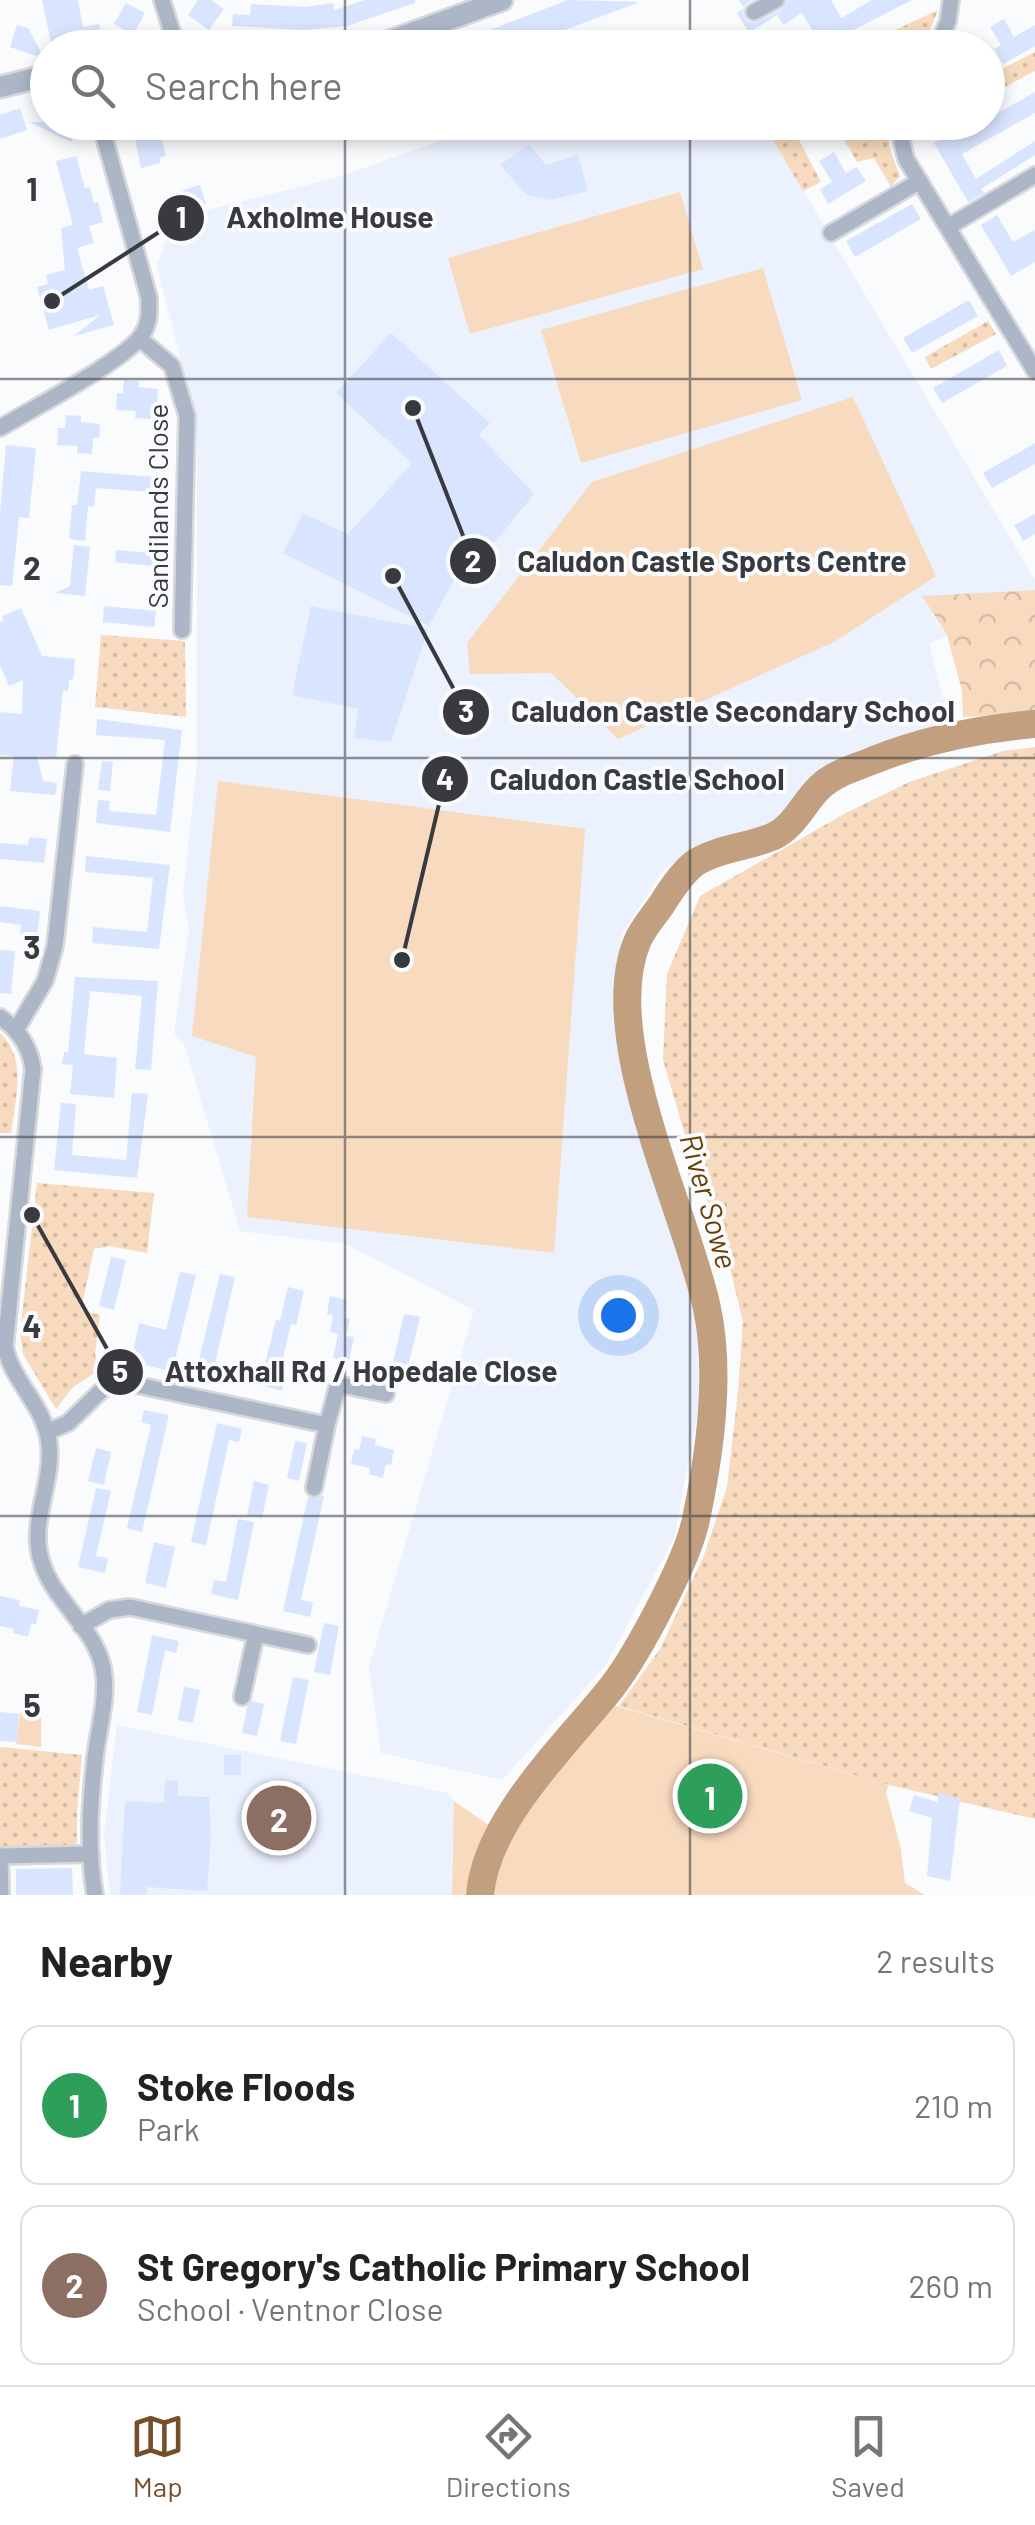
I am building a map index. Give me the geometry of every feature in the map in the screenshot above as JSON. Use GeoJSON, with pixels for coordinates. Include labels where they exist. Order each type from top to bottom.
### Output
{"type":"FeatureCollection","features":[{"type":"Feature","properties":{"kind":"street"},"geometry":{"type":"LineString","coordinates":[[162,0],[171,30]]}},
{"type":"Feature","properties":{"kind":"street"},"geometry":{"type":"LineString","coordinates":[[421,30],[502,0]]}},
{"type":"Feature","properties":{"kind":"street"},"geometry":{"type":"LineString","coordinates":[[754,12],[776,0]]}},
{"type":"Feature","properties":{"kind":"street"},"geometry":{"type":"LineString","coordinates":[[944,30],[951,0]]}},
{"type":"Feature","properties":{"kind":"street"},"geometry":{"type":"LineString","coordinates":[[3,80],[30,77]]}},
{"type":"Feature","properties":{"kind":"street"},"geometry":{"type":"LineString","coordinates":[[0,428],[140,339],[149,323],[149,298],[105,140]]}},
{"type":"Feature","properties":{"kind":"street"},"geometry":{"type":"LineString","coordinates":[[904,140],[904,150],[920,182],[1035,372]]}},
{"type":"Feature","properties":{"kind":"street"},"geometry":{"type":"LineString","coordinates":[[948,227],[1035,175]]}},
{"type":"Feature","properties":{"kind":"street"},"geometry":{"type":"LineString","coordinates":[[831,233],[920,182]]}},
{"type":"Feature","properties":{"kind":"street","name":"Sandilands Close"},"geometry":{"type":"LineString","coordinates":[[140,339],[172,366],[187,416],[182,630]]}},
{"type":"Feature","properties":{"kind":"street"},"geometry":{"type":"LineString","coordinates":[[16,1030],[45,981],[55,946],[75,764]]}},
{"type":"Feature","properties":{"kind":"street"},"geometry":{"type":"LineString","coordinates":[[0,1018],[16,1030],[29,1052],[33,1078],[4,1330],[5,1370],[40,1412],[47,1432],[50,1456],[37,1527],[39,1555],[46,1574],[99,1652],[104,1676],[90,1814],[95,1895]]}},
{"type":"Feature","properties":{"kind":"street"},"geometry":{"type":"LineString","coordinates":[[47,1432],[77,1417],[98,1392],[123,1384],[326,1426]]}},
{"type":"Feature","properties":{"kind":"street"},"geometry":{"type":"LineString","coordinates":[[314,1488],[337,1388],[347,1386],[386,1394]]}},
{"type":"Feature","properties":{"kind":"street"},"geometry":{"type":"LineString","coordinates":[[82,1626],[109,1610],[130,1607],[308,1644]]}},
{"type":"Feature","properties":{"kind":"street"},"geometry":{"type":"LineString","coordinates":[[242,1698],[256,1634]]}},
{"type":"Feature","properties":{"kind":"street"},"geometry":{"type":"LineString","coordinates":[[1,1895],[0,1856],[91,1854]]}},
{"type":"Feature","properties":{"kind":"shaded area"},"geometry":{"type":"Polygon","coordinates":[[[443,140],[773,140],[1035,580],[1035,590],[999,593],[931,614],[947,635],[929,644],[949,721],[828,766],[779,820],[686,855],[664,869],[623,932],[614,987],[621,1057],[697,1322],[700,1402],[674,1538],[605,1666],[502,1780],[381,1753],[369,1667],[474,1310],[346,1244],[240,1231],[184,1043],[174,1033],[189,929],[183,895],[197,764],[197,425],[157,266],[173,219],[338,177],[443,140]]]}},
{"type":"Feature","properties":{"kind":"shaded area"},"geometry":{"type":"Polygon","coordinates":[[[117,1725],[448,1793],[454,1801],[452,1895],[110,1895],[104,1835],[117,1725]]]}},
{"type":"Feature","properties":{"kind":"green space"},"geometry":{"type":"Polygon","coordinates":[[[938,10],[930,30],[895,30],[938,10]]]}},
{"type":"Feature","properties":{"kind":"green space"},"geometry":{"type":"Polygon","coordinates":[[[1035,52],[1035,71],[1005,87],[1005,67],[1035,52]]]}},
{"type":"Feature","properties":{"kind":"green space"},"geometry":{"type":"Polygon","coordinates":[[[773,140],[799,140],[821,182],[803,191],[773,140]]]}},
{"type":"Feature","properties":{"kind":"green space"},"geometry":{"type":"Polygon","coordinates":[[[844,140],[890,140],[900,176],[891,187],[874,158],[857,162],[844,140]]]}},
{"type":"Feature","properties":{"kind":"green space"},"geometry":{"type":"Polygon","coordinates":[[[680,192],[703,269],[470,334],[448,258],[680,192]]]}},
{"type":"Feature","properties":{"kind":"green space"},"geometry":{"type":"Polygon","coordinates":[[[763,268],[802,400],[581,463],[541,330],[763,268]]]}},
{"type":"Feature","properties":{"kind":"green space"},"geometry":{"type":"Polygon","coordinates":[[[988,321],[996,334],[931,369],[925,357],[988,321]]]}},
{"type":"Feature","properties":{"kind":"green space"},"geometry":{"type":"Polygon","coordinates":[[[853,397],[936,576],[834,642],[618,739],[551,673],[470,674],[467,643],[592,482],[853,397]]]}},
{"type":"Feature","properties":{"kind":"green space"},"geometry":{"type":"Polygon","coordinates":[[[1035,590],[1035,714],[963,717],[962,691],[947,635],[922,596],[1035,590]]]}},
{"type":"Feature","properties":{"kind":"green space"},"geometry":{"type":"Polygon","coordinates":[[[101,635],[185,641],[186,717],[95,707],[101,635]]]}},
{"type":"Feature","properties":{"kind":"green space"},"geometry":{"type":"Polygon","coordinates":[[[1035,747],[1035,1819],[889,1785],[619,1706],[660,1649],[703,1558],[727,1487],[738,1391],[743,1322],[728,1260],[663,1060],[667,974],[700,896],[909,782],[1003,751],[1035,747]]]}},
{"type":"Feature","properties":{"kind":"green space"},"geometry":{"type":"Polygon","coordinates":[[[218,781],[585,829],[554,1253],[247,1217],[256,1057],[192,1036],[218,781]]]}},
{"type":"Feature","properties":{"kind":"green space"},"geometry":{"type":"Polygon","coordinates":[[[0,1033],[9,1043],[17,1067],[11,1133],[0,1133],[0,1033]]]}},
{"type":"Feature","properties":{"kind":"green space"},"geometry":{"type":"Polygon","coordinates":[[[37,1183],[154,1193],[147,1253],[109,1246],[94,1249],[81,1310],[100,1315],[95,1354],[99,1370],[73,1387],[56,1409],[23,1354],[20,1333],[37,1183]]]}},
{"type":"Feature","properties":{"kind":"green space"},"geometry":{"type":"Polygon","coordinates":[[[606,1703],[889,1785],[886,1792],[901,1849],[905,1883],[925,1895],[452,1895],[454,1801],[510,1840],[541,1781],[606,1703]]]}},
{"type":"Feature","properties":{"kind":"green space"},"geometry":{"type":"Polygon","coordinates":[[[20,1713],[41,1714],[41,1747],[16,1744],[20,1713]]]}},
{"type":"Feature","properties":{"kind":"green space"},"geometry":{"type":"Polygon","coordinates":[[[0,1747],[82,1755],[77,1843],[68,1851],[0,1850],[0,1747]]]}},
{"type":"Feature","properties":{"kind":"building"},"geometry":{"type":"Polygon","coordinates":[[[42,0],[78,0],[83,27],[99,24],[100,30],[48,30],[42,0]]]}},
{"type":"Feature","properties":{"kind":"building"},"geometry":{"type":"Polygon","coordinates":[[[198,0],[211,0],[224,9],[209,30],[188,15],[198,0]]]}},
{"type":"Feature","properties":{"kind":"building"},"geometry":{"type":"Polygon","coordinates":[[[365,0],[415,3],[347,26],[304,30],[232,26],[233,14],[250,15],[251,4],[306,7],[333,3],[334,10],[365,0]]]}},
{"type":"Feature","properties":{"kind":"building"},"geometry":{"type":"Polygon","coordinates":[[[568,0],[640,2],[565,30],[490,30],[568,0]]]}},
{"type":"Feature","properties":{"kind":"building"},"geometry":{"type":"Polygon","coordinates":[[[739,0],[752,0],[743,13],[747,21],[755,23],[781,10],[787,0],[831,0],[841,18],[872,0],[912,0],[853,30],[812,30],[802,13],[783,25],[777,15],[747,30],[737,13],[744,8],[739,0]]]}},
{"type":"Feature","properties":{"kind":"building"},"geometry":{"type":"Polygon","coordinates":[[[126,3],[145,13],[136,30],[124,30],[114,24],[126,3]]]}},
{"type":"Feature","properties":{"kind":"building"},"geometry":{"type":"Polygon","coordinates":[[[1004,19],[1014,37],[1035,25],[1035,46],[1005,63],[1005,30],[990,27],[1004,19]]]}},
{"type":"Feature","properties":{"kind":"building"},"geometry":{"type":"Polygon","coordinates":[[[17,25],[28,28],[30,54],[10,47],[17,25]]]}},
{"type":"Feature","properties":{"kind":"building"},"geometry":{"type":"Polygon","coordinates":[[[1035,92],[1035,113],[1005,130],[1005,109],[1035,92]]]}},
{"type":"Feature","properties":{"kind":"building"},"geometry":{"type":"Polygon","coordinates":[[[20,108],[27,130],[0,139],[0,115],[20,108]]]}},
{"type":"Feature","properties":{"kind":"building"},"geometry":{"type":"Polygon","coordinates":[[[135,140],[162,140],[166,156],[159,158],[161,163],[141,168],[135,140]]]}},
{"type":"Feature","properties":{"kind":"building"},"geometry":{"type":"Polygon","coordinates":[[[987,140],[962,154],[976,179],[1035,141],[1035,155],[981,189],[984,193],[968,202],[934,143],[987,140]]]}},
{"type":"Feature","properties":{"kind":"building"},"geometry":{"type":"Polygon","coordinates":[[[529,144],[546,165],[578,155],[588,191],[550,200],[527,195],[500,165],[529,144]]]}},
{"type":"Feature","properties":{"kind":"building"},"geometry":{"type":"Polygon","coordinates":[[[834,152],[846,173],[857,167],[866,181],[828,204],[820,189],[832,182],[819,161],[834,152]]]}},
{"type":"Feature","properties":{"kind":"building"},"geometry":{"type":"Polygon","coordinates":[[[76,156],[85,188],[90,187],[94,203],[98,202],[103,222],[89,226],[94,243],[77,248],[89,290],[103,286],[114,325],[74,336],[100,315],[49,330],[37,287],[48,284],[46,275],[65,270],[61,228],[73,225],[56,161],[76,156]]]}},
{"type":"Feature","properties":{"kind":"building"},"geometry":{"type":"Polygon","coordinates":[[[200,185],[206,204],[177,213],[171,194],[200,185]]]}},
{"type":"Feature","properties":{"kind":"building"},"geometry":{"type":"Polygon","coordinates":[[[912,204],[921,219],[855,257],[846,241],[912,204]]]}},
{"type":"Feature","properties":{"kind":"building"},"geometry":{"type":"Polygon","coordinates":[[[997,215],[1013,242],[1035,230],[1035,262],[1011,276],[981,225],[997,215]]]}},
{"type":"Feature","properties":{"kind":"building"},"geometry":{"type":"Polygon","coordinates":[[[969,300],[978,316],[912,353],[903,338],[969,300]]]}},
{"type":"Feature","properties":{"kind":"building"},"geometry":{"type":"Polygon","coordinates":[[[391,333],[490,423],[479,435],[534,494],[486,553],[474,543],[429,626],[283,553],[303,514],[348,534],[412,463],[336,393],[391,333]]]}},
{"type":"Feature","properties":{"kind":"building"},"geometry":{"type":"Polygon","coordinates":[[[999,350],[1007,366],[942,403],[933,388],[999,350]]]}},
{"type":"Feature","properties":{"kind":"building"},"geometry":{"type":"Polygon","coordinates":[[[124,380],[158,389],[157,405],[151,405],[151,419],[135,418],[136,411],[116,410],[117,393],[123,393],[124,380]]]}},
{"type":"Feature","properties":{"kind":"building"},"geometry":{"type":"Polygon","coordinates":[[[66,415],[100,424],[99,438],[93,438],[92,454],[77,453],[77,446],[57,445],[58,428],[65,428],[66,415]]]}},
{"type":"Feature","properties":{"kind":"building"},"geometry":{"type":"Polygon","coordinates":[[[1035,443],[1035,464],[992,488],[983,473],[1035,443]]]}},
{"type":"Feature","properties":{"kind":"building"},"geometry":{"type":"Polygon","coordinates":[[[6,445],[36,448],[29,518],[19,517],[12,586],[0,585],[0,514],[6,445]]]}},
{"type":"Feature","properties":{"kind":"building"},"geometry":{"type":"Polygon","coordinates":[[[81,471],[167,478],[166,493],[96,488],[94,507],[88,506],[85,541],[69,539],[81,471]]]}},
{"type":"Feature","properties":{"kind":"building"},"geometry":{"type":"Polygon","coordinates":[[[154,506],[170,507],[162,567],[115,562],[116,550],[150,553],[154,506]]]}},
{"type":"Feature","properties":{"kind":"building"},"geometry":{"type":"Polygon","coordinates":[[[1035,514],[1035,534],[1023,541],[1014,525],[1035,514]]]}},
{"type":"Feature","properties":{"kind":"building"},"geometry":{"type":"Polygon","coordinates":[[[74,545],[90,547],[85,596],[55,593],[70,586],[74,545]]]}},
{"type":"Feature","properties":{"kind":"building"},"geometry":{"type":"Polygon","coordinates":[[[104,606],[156,611],[154,627],[103,622],[104,606]]]}},
{"type":"Feature","properties":{"kind":"building"},"geometry":{"type":"Polygon","coordinates":[[[311,606],[428,629],[391,742],[354,738],[358,709],[292,695],[311,606]]]}},
{"type":"Feature","properties":{"kind":"building"},"geometry":{"type":"Polygon","coordinates":[[[21,608],[42,656],[75,659],[73,679],[69,680],[68,691],[63,690],[56,758],[37,756],[43,781],[57,783],[55,795],[10,791],[14,756],[0,755],[0,712],[22,714],[23,680],[9,686],[0,665],[0,622],[4,621],[2,616],[21,608]]]}},
{"type":"Feature","properties":{"kind":"building"},"geometry":{"type":"Polygon","coordinates":[[[97,719],[182,730],[170,832],[96,823],[98,800],[110,801],[109,811],[156,815],[165,740],[96,735],[97,719]]]}},
{"type":"Feature","properties":{"kind":"building"},"geometry":{"type":"Polygon","coordinates":[[[102,761],[113,762],[110,791],[98,790],[102,761]]]}},
{"type":"Feature","properties":{"kind":"building"},"geometry":{"type":"Polygon","coordinates":[[[29,837],[47,839],[44,863],[0,859],[0,843],[28,845],[29,837]]]}},
{"type":"Feature","properties":{"kind":"building"},"geometry":{"type":"Polygon","coordinates":[[[86,856],[170,865],[159,949],[92,943],[93,927],[147,932],[153,878],[85,872],[86,856]]]}},
{"type":"Feature","properties":{"kind":"building"},"geometry":{"type":"Polygon","coordinates":[[[0,906],[40,911],[37,937],[20,935],[21,925],[0,922],[0,906]]]}},
{"type":"Feature","properties":{"kind":"building"},"geometry":{"type":"Polygon","coordinates":[[[0,950],[15,951],[11,994],[0,993],[0,950]]]}},
{"type":"Feature","properties":{"kind":"building"},"geometry":{"type":"Polygon","coordinates":[[[75,977],[158,981],[151,1070],[135,1069],[142,996],[90,991],[84,1054],[117,1058],[114,1098],[70,1094],[73,1065],[62,1064],[64,1052],[68,1053],[75,977]]]}},
{"type":"Feature","properties":{"kind":"building"},"geometry":{"type":"Polygon","coordinates":[[[132,1093],[148,1094],[137,1178],[54,1170],[61,1103],[76,1104],[72,1155],[126,1160],[132,1093]]]}},
{"type":"Feature","properties":{"kind":"building"},"geometry":{"type":"Polygon","coordinates":[[[111,1257],[126,1260],[114,1310],[99,1306],[111,1257]]]}},
{"type":"Feature","properties":{"kind":"building"},"geometry":{"type":"Polygon","coordinates":[[[180,1272],[196,1275],[172,1372],[131,1361],[139,1323],[166,1330],[180,1272]]]}},
{"type":"Feature","properties":{"kind":"building"},"geometry":{"type":"Polygon","coordinates":[[[220,1274],[235,1277],[212,1376],[196,1372],[220,1274]]]}},
{"type":"Feature","properties":{"kind":"building"},"geometry":{"type":"Polygon","coordinates":[[[288,1287],[304,1291],[279,1374],[286,1375],[282,1391],[260,1385],[288,1287]]]}},
{"type":"Feature","properties":{"kind":"building"},"geometry":{"type":"Polygon","coordinates":[[[330,1296],[347,1300],[344,1317],[350,1319],[346,1336],[354,1337],[349,1362],[333,1358],[338,1334],[330,1332],[330,1296]]]}},
{"type":"Feature","properties":{"kind":"building"},"geometry":{"type":"Polygon","coordinates":[[[404,1314],[420,1317],[408,1367],[393,1363],[404,1314]]]}},
{"type":"Feature","properties":{"kind":"building"},"geometry":{"type":"Polygon","coordinates":[[[144,1410],[169,1415],[142,1532],[127,1528],[151,1425],[141,1422],[144,1410]]]}},
{"type":"Feature","properties":{"kind":"building"},"geometry":{"type":"Polygon","coordinates":[[[217,1423],[242,1429],[239,1442],[229,1440],[206,1545],[191,1542],[217,1423]]]}},
{"type":"Feature","properties":{"kind":"building"},"geometry":{"type":"Polygon","coordinates":[[[362,1436],[376,1439],[375,1445],[394,1450],[383,1478],[369,1474],[370,1468],[351,1464],[362,1436]]]}},
{"type":"Feature","properties":{"kind":"building"},"geometry":{"type":"Polygon","coordinates":[[[295,1441],[307,1443],[299,1481],[287,1478],[295,1441]]]}},
{"type":"Feature","properties":{"kind":"building"},"geometry":{"type":"Polygon","coordinates":[[[96,1448],[111,1452],[104,1485],[88,1481],[96,1448]]]}},
{"type":"Feature","properties":{"kind":"building"},"geometry":{"type":"Polygon","coordinates":[[[254,1481],[269,1485],[262,1518],[247,1515],[254,1481]]]}},
{"type":"Feature","properties":{"kind":"building"},"geometry":{"type":"Polygon","coordinates":[[[96,1488],[111,1491],[96,1556],[108,1558],[105,1573],[78,1567],[96,1488]]]}},
{"type":"Feature","properties":{"kind":"building"},"geometry":{"type":"Polygon","coordinates":[[[324,1496],[301,1600],[313,1602],[310,1617],[283,1611],[308,1497],[324,1496]]]}},
{"type":"Feature","properties":{"kind":"building"},"geometry":{"type":"Polygon","coordinates":[[[238,1519],[254,1522],[238,1600],[211,1594],[214,1580],[226,1582],[238,1519]]]}},
{"type":"Feature","properties":{"kind":"building"},"geometry":{"type":"Polygon","coordinates":[[[154,1542],[175,1547],[166,1588],[145,1583],[154,1542]]]}},
{"type":"Feature","properties":{"kind":"building"},"geometry":{"type":"Polygon","coordinates":[[[0,1596],[39,1610],[28,1637],[0,1626],[0,1596]]]}},
{"type":"Feature","properties":{"kind":"building"},"geometry":{"type":"Polygon","coordinates":[[[324,1623],[339,1626],[330,1675],[314,1672],[324,1623]]]}},
{"type":"Feature","properties":{"kind":"building"},"geometry":{"type":"Polygon","coordinates":[[[152,1635],[179,1641],[176,1653],[165,1650],[152,1715],[137,1712],[152,1635]]]}},
{"type":"Feature","properties":{"kind":"building"},"geometry":{"type":"Polygon","coordinates":[[[293,1677],[309,1680],[296,1744],[280,1741],[293,1677]]]}},
{"type":"Feature","properties":{"kind":"building"},"geometry":{"type":"Polygon","coordinates":[[[184,1687],[200,1690],[193,1723],[178,1720],[184,1687]]]}},
{"type":"Feature","properties":{"kind":"building"},"geometry":{"type":"Polygon","coordinates":[[[252,1701],[264,1704],[257,1736],[242,1733],[252,1701]]]}},
{"type":"Feature","properties":{"kind":"building"},"geometry":{"type":"Polygon","coordinates":[[[0,1712],[19,1714],[17,1742],[0,1741],[0,1712]]]}},
{"type":"Feature","properties":{"kind":"building"},"geometry":{"type":"Polygon","coordinates":[[[224,1755],[241,1755],[241,1775],[224,1775],[224,1755]]]}},
{"type":"Feature","properties":{"kind":"building"},"geometry":{"type":"Polygon","coordinates":[[[165,1780],[178,1781],[178,1796],[209,1797],[207,1891],[147,1887],[147,1895],[120,1895],[125,1801],[164,1803],[165,1780]]]}},
{"type":"Feature","properties":{"kind":"building"},"geometry":{"type":"Polygon","coordinates":[[[263,1782],[301,1782],[300,1804],[262,1803],[263,1782]]]}},
{"type":"Feature","properties":{"kind":"building"},"geometry":{"type":"Polygon","coordinates":[[[939,1793],[960,1799],[950,1881],[927,1876],[932,1818],[909,1811],[914,1795],[937,1802],[939,1793]]]}},
{"type":"Feature","properties":{"kind":"building"},"geometry":{"type":"Polygon","coordinates":[[[72,1868],[73,1895],[16,1895],[16,1869],[72,1868]]]}},
{"type":"Feature","properties":{"kind":"waterway","name":"River Sowe"},"geometry":{"type":"LineString","coordinates":[[480,1895],[497,1838],[513,1811],[612,1687],[661,1606],[691,1537],[706,1468],[712,1414],[711,1334],[696,1268],[636,1074],[628,981],[639,937],[695,863],[783,831],[816,791],[837,775],[933,741],[1035,724]]}},
{"type":"Feature","properties":{"kind":"place","name":"Axholme House"},"geometry":{"type":"Point","coordinates":[52,301]}},
{"type":"Feature","properties":{"kind":"place","name":"Caludon Castle Sports Centre"},"geometry":{"type":"Point","coordinates":[413,408]}},
{"type":"Feature","properties":{"kind":"place","name":"Caludon Castle Secondary School"},"geometry":{"type":"Point","coordinates":[393,576]}},
{"type":"Feature","properties":{"kind":"place","name":"Caludon Castle School"},"geometry":{"type":"Point","coordinates":[402,960]}},
{"type":"Feature","properties":{"kind":"place","name":"Attoxhall Rd / Hopedale Close"},"geometry":{"type":"Point","coordinates":[32,1215]}},
{"type":"Feature","properties":{"kind":"place","name":"Stoke Floods"},"geometry":{"type":"Point","coordinates":[710,1796]}},
{"type":"Feature","properties":{"kind":"place","name":"St Gregory's Catholic Primary School"},"geometry":{"type":"Point","coordinates":[279,1818]}}]}
